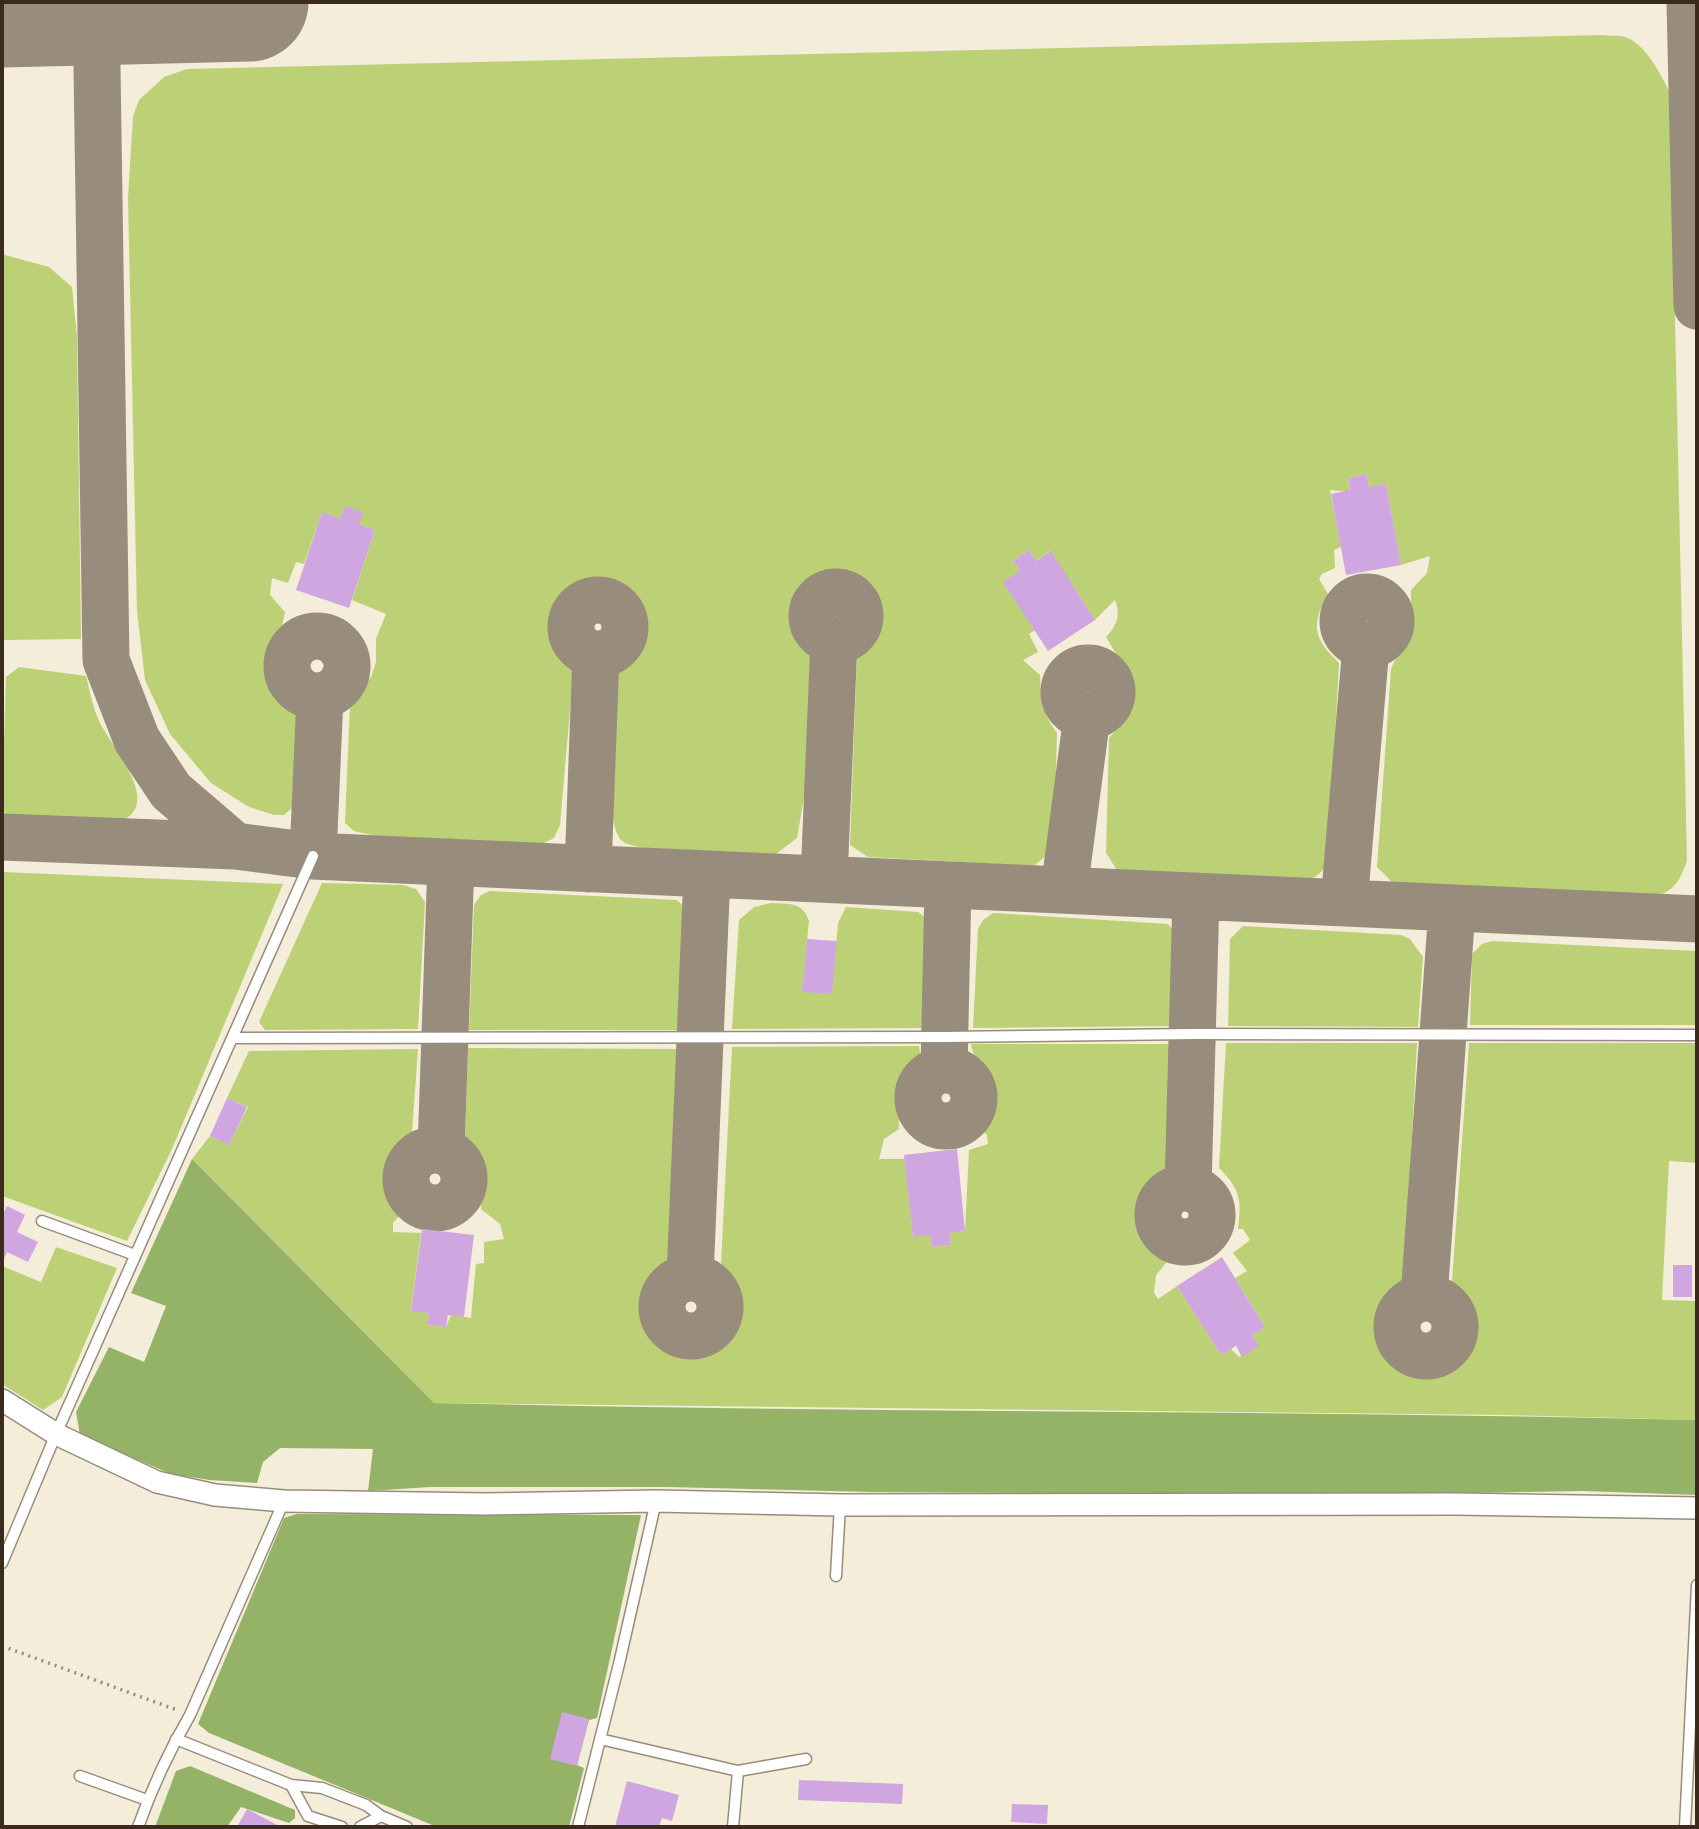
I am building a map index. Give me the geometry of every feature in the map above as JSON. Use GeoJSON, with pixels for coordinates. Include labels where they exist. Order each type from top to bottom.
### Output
{"type":"FeatureCollection","features":[{"type":"Feature","properties":{"kind":"street"},"geometry":{"type":"LineString","coordinates":[[2,1400],[56,1434],[157,1482],[215,1496],[284,1501],[486,1504],[656,1501],[840,1505],[1457,1504],[1697,1508]]}},
{"type":"Feature","properties":{"kind":"lane"},"geometry":{"type":"LineString","coordinates":[[2,1563],[56,1434],[313,856]]}},
{"type":"Feature","properties":{"kind":"lane"},"geometry":{"type":"LineString","coordinates":[[232,1038],[1697,1035]]}},
{"type":"Feature","properties":{"kind":"lane"},"geometry":{"type":"LineString","coordinates":[[42,1221],[135,1255]]}},
{"type":"Feature","properties":{"kind":"lane"},"geometry":{"type":"LineString","coordinates":[[138,1827],[147,1800],[190,1715],[284,1501]]}},
{"type":"Feature","properties":{"kind":"lane"},"geometry":{"type":"LineString","coordinates":[[578,1827],[656,1501]]}},
{"type":"Feature","properties":{"kind":"lane"},"geometry":{"type":"LineString","coordinates":[[836,1576],[840,1505]]}},
{"type":"Feature","properties":{"kind":"lane"},"geometry":{"type":"LineString","coordinates":[[1685,1827],[1697,1585]]}},
{"type":"Feature","properties":{"kind":"lane"},"geometry":{"type":"LineString","coordinates":[[176,1739],[292,1785],[322,1788],[366,1805],[381,1816],[407,1827]]}},
{"type":"Feature","properties":{"kind":"lane"},"geometry":{"type":"LineString","coordinates":[[600,1739],[738,1771],[806,1759]]}},
{"type":"Feature","properties":{"kind":"lane"},"geometry":{"type":"LineString","coordinates":[[733,1827],[738,1771]]}},
{"type":"Feature","properties":{"kind":"lane"},"geometry":{"type":"LineString","coordinates":[[79,1776],[147,1800]]}},
{"type":"Feature","properties":{"kind":"lane"},"geometry":{"type":"LineString","coordinates":[[292,1785],[308,1816],[342,1827]]}},
{"type":"Feature","properties":{"kind":"lane"},"geometry":{"type":"LineString","coordinates":[[360,1827],[381,1816]]}},
{"type":"Feature","properties":{"kind":"path"},"geometry":{"type":"LineString","coordinates":[[2,1646],[190,1715]]}},
{"type":"Feature","properties":{"kind":"green space"},"geometry":{"type":"Polygon","coordinates":[[[1603,35],[1625,37],[1639,46],[1652,61],[1670,93],[1687,861],[1678,881],[1664,893],[1649,899],[1393,883],[1377,867],[1391,669],[1411,627],[1411,590],[1427,573],[1430,556],[1401,565],[1386,484],[1369,487],[1367,474],[1348,478],[1350,492],[1330,490],[1341,547],[1334,550],[1335,568],[1322,574],[1319,579],[1328,594],[1319,614],[1317,631],[1324,646],[1339,663],[1328,866],[1309,882],[1117,870],[1106,853],[1109,738],[1126,718],[1132,706],[1133,691],[1126,670],[1106,637],[1117,620],[1117,606],[1115,600],[1095,620],[1050,551],[1036,561],[1029,550],[1013,561],[1020,571],[1035,630],[1029,634],[1038,652],[1023,660],[1040,675],[1044,706],[1057,733],[1054,849],[1034,866],[868,857],[850,845],[857,653],[868,644],[875,633],[878,612],[867,592],[845,578],[844,573],[827,572],[826,578],[810,581],[797,600],[795,608],[794,617],[800,634],[814,650],[805,792],[797,838],[776,854],[646,848],[631,845],[619,838],[613,819],[618,665],[634,643],[639,623],[631,604],[609,589],[608,583],[590,582],[589,589],[571,595],[561,607],[555,623],[558,644],[574,664],[560,825],[554,838],[540,845],[386,838],[354,831],[345,823],[350,704],[371,677],[376,662],[376,639],[386,614],[352,600],[375,530],[359,524],[345,506],[340,518],[322,512],[304,564],[296,562],[288,583],[272,578],[270,595],[285,612],[276,655],[282,681],[299,699],[292,808],[284,815],[274,815],[249,807],[211,783],[170,734],[145,680],[137,611],[128,198],[133,116],[139,100],[164,77],[187,69],[1603,35]]]}},
{"type":"Feature","properties":{"kind":"green space"},"geometry":{"type":"Polygon","coordinates":[[[2,250],[5,255],[49,267],[72,287],[77,337],[81,639],[2,640],[2,250]]]}},
{"type":"Feature","properties":{"kind":"green space"},"geometry":{"type":"Polygon","coordinates":[[[19,667],[86,676],[98,718],[136,788],[134,812],[123,820],[102,823],[15,819],[6,815],[2,807],[6,677],[19,667]]]}},
{"type":"Feature","properties":{"kind":"green space"},"geometry":{"type":"Polygon","coordinates":[[[2,872],[283,884],[172,1149],[127,1241],[2,1196],[2,872]]]}},
{"type":"Feature","properties":{"kind":"green space"},"geometry":{"type":"Polygon","coordinates":[[[322,883],[403,885],[416,889],[425,902],[418,1029],[265,1030],[259,1022],[322,883]]]}},
{"type":"Feature","properties":{"kind":"green space"},"geometry":{"type":"Polygon","coordinates":[[[490,891],[677,900],[685,908],[689,919],[682,1030],[469,1030],[474,905],[481,895],[490,891]]]}},
{"type":"Feature","properties":{"kind":"green space"},"geometry":{"type":"Polygon","coordinates":[[[771,903],[799,907],[809,921],[802,991],[832,994],[838,923],[846,907],[918,912],[927,919],[929,931],[924,1028],[732,1029],[739,920],[754,907],[771,903]]]}},
{"type":"Feature","properties":{"kind":"green space"},"geometry":{"type":"Polygon","coordinates":[[[993,913],[1168,924],[1180,939],[1175,1026],[973,1028],[978,929],[983,920],[993,913]]]}},
{"type":"Feature","properties":{"kind":"green space"},"geometry":{"type":"Polygon","coordinates":[[[1243,926],[1401,935],[1410,939],[1423,957],[1418,1027],[1228,1026],[1230,939],[1243,926]]]}},
{"type":"Feature","properties":{"kind":"green space"},"geometry":{"type":"Polygon","coordinates":[[[1492,941],[1697,951],[1697,1025],[1470,1025],[1472,954],[1482,944],[1492,941]]]}},
{"type":"Feature","properties":{"kind":"green space"},"geometry":{"type":"Polygon","coordinates":[[[1226,1043],[1417,1043],[1404,1289],[1390,1308],[1386,1326],[1392,1342],[1403,1355],[1417,1364],[1417,1370],[1436,1369],[1438,1363],[1454,1358],[1466,1347],[1471,1332],[1464,1306],[1445,1290],[1446,1282],[1452,1281],[1469,1043],[1697,1043],[1697,1163],[1669,1161],[1662,1300],[1695,1301],[1697,1283],[1697,1420],[1505,1415],[434,1403],[192,1159],[210,1136],[229,1144],[248,1107],[227,1098],[249,1051],[418,1049],[412,1132],[392,1156],[388,1173],[391,1197],[402,1213],[393,1223],[393,1232],[421,1233],[411,1310],[429,1313],[427,1325],[446,1327],[451,1315],[471,1318],[476,1264],[484,1263],[484,1242],[504,1239],[500,1224],[481,1209],[482,1176],[478,1154],[465,1136],[468,1048],[680,1049],[670,1269],[655,1290],[652,1313],[660,1332],[683,1345],[684,1351],[701,1351],[702,1344],[717,1341],[727,1332],[735,1309],[731,1290],[714,1270],[721,1264],[732,1047],[919,1046],[921,1061],[907,1067],[898,1098],[899,1129],[884,1139],[879,1159],[905,1159],[913,1236],[930,1235],[932,1247],[950,1245],[949,1233],[965,1231],[969,1150],[988,1144],[987,1135],[981,1129],[993,1102],[993,1087],[987,1072],[975,1057],[971,1044],[1173,1044],[1168,1166],[1146,1192],[1145,1208],[1152,1237],[1167,1262],[1156,1275],[1154,1293],[1158,1299],[1177,1286],[1221,1355],[1231,1349],[1239,1357],[1257,1345],[1252,1336],[1265,1327],[1235,1278],[1247,1271],[1233,1253],[1250,1240],[1243,1229],[1238,1229],[1238,1196],[1219,1168],[1226,1043]]]}},
{"type":"Feature","properties":{"kind":"green space"},"geometry":{"type":"Polygon","coordinates":[[[192,1159],[434,1403],[1697,1420],[1697,1495],[1584,1491],[1344,1495],[871,1492],[668,1487],[430,1487],[368,1491],[373,1449],[280,1448],[263,1462],[257,1483],[171,1474],[80,1435],[76,1412],[109,1347],[144,1362],[166,1306],[131,1293],[192,1159]]]}},
{"type":"Feature","properties":{"kind":"green space"},"geometry":{"type":"Polygon","coordinates":[[[56,1247],[117,1268],[62,1397],[43,1410],[2,1384],[2,1266],[41,1282],[56,1247]]]}},
{"type":"Feature","properties":{"kind":"green space"},"geometry":{"type":"Polygon","coordinates":[[[297,1514],[641,1515],[597,1718],[589,1720],[577,1765],[584,1768],[569,1827],[437,1827],[209,1733],[198,1724],[284,1518],[297,1514]]]}},
{"type":"Feature","properties":{"kind":"green space"},"geometry":{"type":"Polygon","coordinates":[[[190,1766],[295,1810],[295,1818],[289,1823],[241,1807],[227,1827],[155,1827],[176,1771],[190,1766]]]}},
{"type":"Feature","properties":{"kind":"building"},"geometry":{"type":"Polygon","coordinates":[[[1367,474],[1369,487],[1386,484],[1401,565],[1346,575],[1331,494],[1350,490],[1348,478],[1367,474]]]}},
{"type":"Feature","properties":{"kind":"building"},"geometry":{"type":"Polygon","coordinates":[[[345,506],[363,512],[359,524],[375,530],[349,608],[296,590],[322,512],[340,518],[345,506]]]}},
{"type":"Feature","properties":{"kind":"building"},"geometry":{"type":"Polygon","coordinates":[[[1029,550],[1036,561],[1051,551],[1095,620],[1048,651],[1003,582],[1020,571],[1013,561],[1029,550]]]}},
{"type":"Feature","properties":{"kind":"building"},"geometry":{"type":"Polygon","coordinates":[[[807,939],[837,941],[832,994],[802,992],[807,939]]]}},
{"type":"Feature","properties":{"kind":"building"},"geometry":{"type":"Polygon","coordinates":[[[227,1098],[247,1107],[229,1145],[210,1136],[227,1098]]]}},
{"type":"Feature","properties":{"kind":"building"},"geometry":{"type":"Polygon","coordinates":[[[957,1149],[965,1231],[949,1233],[951,1245],[932,1247],[930,1235],[913,1237],[904,1155],[957,1149]]]}},
{"type":"Feature","properties":{"kind":"building"},"geometry":{"type":"Polygon","coordinates":[[[7,1206],[25,1215],[17,1232],[38,1242],[28,1262],[7,1252],[2,1263],[2,1216],[7,1206]]]}},
{"type":"Feature","properties":{"kind":"building"},"geometry":{"type":"Polygon","coordinates":[[[422,1229],[474,1235],[464,1317],[448,1315],[446,1327],[427,1325],[429,1313],[411,1311],[422,1229]]]}},
{"type":"Feature","properties":{"kind":"building"},"geometry":{"type":"Polygon","coordinates":[[[1222,1257],[1265,1327],[1252,1336],[1259,1346],[1242,1357],[1236,1346],[1221,1355],[1177,1286],[1222,1257]]]}},
{"type":"Feature","properties":{"kind":"building"},"geometry":{"type":"Polygon","coordinates":[[[1673,1265],[1692,1265],[1692,1297],[1673,1297],[1673,1265]]]}},
{"type":"Feature","properties":{"kind":"building"},"geometry":{"type":"Polygon","coordinates":[[[562,1712],[589,1719],[577,1766],[550,1759],[562,1712]]]}},
{"type":"Feature","properties":{"kind":"building"},"geometry":{"type":"Polygon","coordinates":[[[799,1780],[903,1784],[902,1804],[798,1800],[799,1780]]]}},
{"type":"Feature","properties":{"kind":"building"},"geometry":{"type":"Polygon","coordinates":[[[627,1781],[679,1795],[672,1821],[662,1818],[659,1827],[615,1827],[627,1781]]]}},
{"type":"Feature","properties":{"kind":"building"},"geometry":{"type":"Polygon","coordinates":[[[1012,1804],[1048,1805],[1047,1824],[1011,1822],[1012,1804]]]}},
{"type":"Feature","properties":{"kind":"building"},"geometry":{"type":"Polygon","coordinates":[[[247,1809],[281,1827],[237,1827],[247,1809]]]}},
{"type":"Feature","properties":{"kind":"taxiway"},"geometry":{"type":"LineString","coordinates":[[96,2],[106,660],[137,740],[171,791],[235,846]]}},
{"type":"Feature","properties":{"kind":"taxiway"},"geometry":{"type":"LineString","coordinates":[[1690,2],[1697,306]]}},
{"type":"Feature","properties":{"kind":"taxiway"},"geometry":{"type":"LineString","coordinates":[[836,592],[853,599],[860,616],[853,633],[836,640],[819,633],[812,616],[819,599],[836,592]]}},
{"type":"Feature","properties":{"kind":"taxiway"},"geometry":{"type":"LineString","coordinates":[[1367,597],[1384,604],[1391,621],[1384,638],[1367,645],[1350,638],[1343,621],[1350,604],[1367,597]]}},
{"type":"Feature","properties":{"kind":"taxiway"},"geometry":{"type":"LineString","coordinates":[[603,600],[613,604],[621,612],[625,627],[621,642],[613,650],[593,654],[583,650],[575,642],[571,622],[575,612],[583,604],[603,600]]}},
{"type":"Feature","properties":{"kind":"taxiway"},"geometry":{"type":"LineString","coordinates":[[311,636],[323,636],[342,649],[347,666],[345,678],[334,691],[323,696],[311,696],[292,683],[287,672],[287,660],[300,641],[311,636]]}},
{"type":"Feature","properties":{"kind":"taxiway"},"geometry":{"type":"LineString","coordinates":[[824,879],[834,640]]}},
{"type":"Feature","properties":{"kind":"taxiway"},"geometry":{"type":"LineString","coordinates":[[1344,903],[1366,646]]}},
{"type":"Feature","properties":{"kind":"taxiway"},"geometry":{"type":"LineString","coordinates":[[588,869],[596,655]]}},
{"type":"Feature","properties":{"kind":"taxiway"},"geometry":{"type":"LineString","coordinates":[[1088,668],[1105,675],[1112,692],[1105,709],[1088,716],[1071,709],[1064,692],[1071,675],[1088,668]]}},
{"type":"Feature","properties":{"kind":"taxiway"},"geometry":{"type":"LineString","coordinates":[[313,856],[320,696]]}},
{"type":"Feature","properties":{"kind":"taxiway"},"geometry":{"type":"LineString","coordinates":[[1064,890],[1087,716]]}},
{"type":"Feature","properties":{"kind":"taxiway"},"geometry":{"type":"LineString","coordinates":[[2,837],[235,846],[313,856],[1697,919]]}},
{"type":"Feature","properties":{"kind":"taxiway"},"geometry":{"type":"LineString","coordinates":[[441,1150],[451,862]]}},
{"type":"Feature","properties":{"kind":"taxiway"},"geometry":{"type":"LineString","coordinates":[[690,1277],[707,874]]}},
{"type":"Feature","properties":{"kind":"taxiway"},"geometry":{"type":"LineString","coordinates":[[944,1069],[948,885]]}},
{"type":"Feature","properties":{"kind":"taxiway"},"geometry":{"type":"LineString","coordinates":[[1188,1188],[1196,896]]}},
{"type":"Feature","properties":{"kind":"taxiway"},"geometry":{"type":"LineString","coordinates":[[1424,1297],[1452,909]]}},
{"type":"Feature","properties":{"kind":"taxiway"},"geometry":{"type":"LineString","coordinates":[[940,1070],[952,1070],[962,1074],[970,1082],[974,1098],[970,1114],[962,1122],[952,1126],[940,1126],[930,1122],[922,1114],[918,1104],[918,1092],[922,1082],[930,1074],[940,1070]]}},
{"type":"Feature","properties":{"kind":"taxiway"},"geometry":{"type":"LineString","coordinates":[[435,1150],[446,1152],[459,1163],[464,1179],[462,1190],[451,1203],[435,1208],[424,1206],[411,1195],[406,1179],[408,1168],[419,1155],[435,1150]]}},
{"type":"Feature","properties":{"kind":"taxiway"},"geometry":{"type":"LineString","coordinates":[[1185,1188],[1204,1196],[1212,1215],[1204,1234],[1185,1242],[1166,1234],[1158,1215],[1166,1196],[1185,1188]]}},
{"type":"Feature","properties":{"kind":"taxiway"},"geometry":{"type":"LineString","coordinates":[[685,1278],[697,1278],[712,1286],[720,1301],[720,1307],[720,1313],[712,1328],[697,1336],[685,1336],[670,1328],[662,1313],[662,1301],[670,1286],[685,1278]]}},
{"type":"Feature","properties":{"kind":"taxiway"},"geometry":{"type":"LineString","coordinates":[[1420,1298],[1432,1298],[1447,1306],[1455,1321],[1455,1327],[1455,1333],[1447,1348],[1432,1356],[1420,1356],[1405,1348],[1397,1333],[1397,1321],[1405,1306],[1420,1298]]}},
{"type":"Feature","properties":{"kind":"runway"},"geometry":{"type":"LineString","coordinates":[[2,8],[249,2]]}}]}
